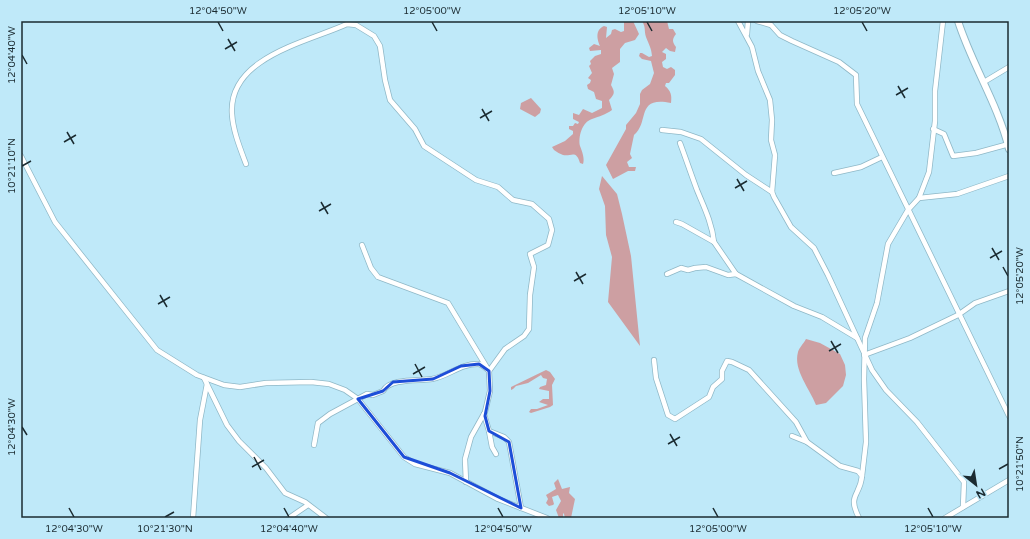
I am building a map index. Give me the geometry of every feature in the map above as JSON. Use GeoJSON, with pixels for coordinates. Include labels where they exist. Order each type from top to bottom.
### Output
{"type":"FeatureCollection","features":[{"type":"Feature","properties":{"kind":"street"},"geometry":{"type":"LineString","coordinates":[[738,21],[748,38],[758,71],[772,106],[771,140],[775,155],[772,192]]}},
{"type":"Feature","properties":{"kind":"street"},"geometry":{"type":"LineString","coordinates":[[748,21],[748,38]]}},
{"type":"Feature","properties":{"kind":"street"},"geometry":{"type":"LineString","coordinates":[[756,21],[771,25],[780,35],[792,42],[840,62],[856,76],[857,104],[958,315],[1001,397],[1009,416]]}},
{"type":"Feature","properties":{"kind":"street"},"geometry":{"type":"LineString","coordinates":[[859,518],[854,508],[853,498],[861,484],[866,442],[865,338],[877,302],[888,244],[908,210],[918,198],[929,172],[934,129],[935,91],[943,21]]}},
{"type":"Feature","properties":{"kind":"street"},"geometry":{"type":"LineString","coordinates":[[934,129],[944,134],[953,156],[1009,146],[984,82],[963,37],[958,21]]}},
{"type":"Feature","properties":{"kind":"street"},"geometry":{"type":"LineString","coordinates":[[246,164],[237,139],[232,114],[233,99],[237,87],[262,59],[347,24],[356,25],[374,36],[380,46],[385,80],[390,100],[415,129],[424,146],[476,180],[498,187],[512,200],[532,204],[548,219],[552,230],[548,245],[530,254],[534,267],[530,295],[529,329],[524,336],[505,349],[489,371]]}},
{"type":"Feature","properties":{"kind":"street"},"geometry":{"type":"LineString","coordinates":[[984,82],[1009,67]]}},
{"type":"Feature","properties":{"kind":"street"},"geometry":{"type":"LineString","coordinates":[[662,130],[681,132],[701,139],[746,175],[772,192],[791,227],[814,248],[872,370],[886,390],[917,422],[964,482],[963,507]]}},
{"type":"Feature","properties":{"kind":"street"},"geometry":{"type":"LineString","coordinates":[[680,143],[697,190],[705,206],[713,231],[714,242]]}},
{"type":"Feature","properties":{"kind":"street"},"geometry":{"type":"LineString","coordinates":[[21,156],[55,222],[157,350],[197,375],[224,385],[240,387],[266,383],[311,382],[329,384],[345,390],[358,399],[404,457],[415,464],[450,474],[498,499],[547,518]]}},
{"type":"Feature","properties":{"kind":"street"},"geometry":{"type":"LineString","coordinates":[[834,173],[861,167],[882,157]]}},
{"type":"Feature","properties":{"kind":"street"},"geometry":{"type":"LineString","coordinates":[[918,198],[957,194],[1009,176]]}},
{"type":"Feature","properties":{"kind":"street"},"geometry":{"type":"LineString","coordinates":[[676,222],[714,242],[736,274],[794,306],[822,317],[857,338]]}},
{"type":"Feature","properties":{"kind":"street"},"geometry":{"type":"LineString","coordinates":[[362,245],[371,268],[378,277],[448,303],[489,371],[490,391],[484,414],[470,438],[465,459],[466,482]]}},
{"type":"Feature","properties":{"kind":"street"},"geometry":{"type":"LineString","coordinates":[[667,274],[681,268],[688,270],[706,267],[728,275],[736,274]]}},
{"type":"Feature","properties":{"kind":"street"},"geometry":{"type":"LineString","coordinates":[[864,355],[910,338],[958,315],[975,303],[1009,291]]}},
{"type":"Feature","properties":{"kind":"street"},"geometry":{"type":"LineString","coordinates":[[654,360],[656,378],[668,415],[675,418],[709,397],[713,386],[722,379],[722,371],[727,361],[748,370],[796,422],[807,442]]}},
{"type":"Feature","properties":{"kind":"street"},"geometry":{"type":"LineString","coordinates":[[314,445],[318,423],[330,414],[367,394],[373,395],[383,391],[386,386],[392,382],[433,378],[451,373],[461,366],[479,364],[489,371]]}},
{"type":"Feature","properties":{"kind":"street"},"geometry":{"type":"LineString","coordinates":[[204,378],[228,425],[239,441],[266,468],[285,493],[308,505],[326,518]]}},
{"type":"Feature","properties":{"kind":"street"},"geometry":{"type":"LineString","coordinates":[[192,518],[200,420],[207,384]]}},
{"type":"Feature","properties":{"kind":"street"},"geometry":{"type":"LineString","coordinates":[[484,414],[492,447],[496,454]]}},
{"type":"Feature","properties":{"kind":"street"},"geometry":{"type":"LineString","coordinates":[[489,431],[504,437],[509,442],[521,508]]}},
{"type":"Feature","properties":{"kind":"street"},"geometry":{"type":"LineString","coordinates":[[792,436],[807,442],[840,466],[858,471],[862,476]]}},
{"type":"Feature","properties":{"kind":"street"},"geometry":{"type":"LineString","coordinates":[[945,518],[1009,480]]}},
{"type":"Feature","properties":{"kind":"street"},"geometry":{"type":"LineString","coordinates":[[289,518],[308,505]]}},
{"type":"Feature","properties":{"kind":"highlighted area"},"geometry":{"type":"Polygon","coordinates":[[[479,364],[489,371],[490,391],[485,416],[489,431],[509,442],[521,508],[450,473],[404,457],[358,399],[383,391],[393,382],[433,379],[461,366],[479,364]]]}},
{"type":"Feature","properties":{"kind":"shaded area"},"geometry":{"type":"Polygon","coordinates":[[[624,21],[633,21],[639,34],[635,40],[625,43],[620,49],[620,62],[612,68],[614,74],[611,85],[614,93],[609,100],[612,110],[589,121],[583,126],[580,134],[580,146],[584,162],[583,164],[580,163],[577,156],[573,154],[560,154],[552,147],[565,141],[573,134],[573,131],[569,129],[569,126],[573,126],[575,123],[578,124],[579,122],[573,119],[573,113],[579,115],[583,109],[592,113],[602,108],[602,101],[596,99],[594,92],[588,89],[587,85],[590,83],[591,80],[588,78],[592,73],[589,66],[591,64],[590,61],[595,56],[601,54],[601,50],[590,51],[589,48],[594,44],[600,46],[598,32],[601,28],[604,26],[607,27],[606,38],[611,34],[612,30],[615,29],[621,32],[624,31],[624,21]]]}},
{"type":"Feature","properties":{"kind":"shaded area"},"geometry":{"type":"Polygon","coordinates":[[[642,21],[667,21],[669,29],[673,29],[676,34],[673,40],[676,47],[675,52],[666,48],[662,52],[666,54],[666,59],[662,62],[663,67],[667,69],[671,67],[675,70],[675,75],[669,83],[666,83],[665,86],[671,93],[671,103],[652,103],[648,107],[639,130],[634,135],[630,154],[632,158],[627,162],[629,167],[636,167],[635,171],[628,171],[613,179],[606,165],[626,129],[626,125],[636,113],[640,104],[640,94],[642,90],[650,84],[654,73],[651,61],[642,59],[639,56],[640,53],[642,53],[649,57],[652,56],[642,21]]]}},
{"type":"Feature","properties":{"kind":"shaded area"},"geometry":{"type":"Polygon","coordinates":[[[531,98],[541,109],[540,113],[535,117],[520,109],[521,103],[531,98]]]}},
{"type":"Feature","properties":{"kind":"shaded area"},"geometry":{"type":"Polygon","coordinates":[[[602,176],[617,194],[622,214],[631,256],[640,346],[608,302],[612,257],[606,235],[605,206],[599,189],[602,176]]]}},
{"type":"Feature","properties":{"kind":"shaded area"},"geometry":{"type":"Polygon","coordinates":[[[806,339],[820,343],[840,354],[845,365],[846,375],[843,386],[826,403],[816,405],[798,366],[798,352],[806,339]]]}},
{"type":"Feature","properties":{"kind":"shaded area"},"geometry":{"type":"Polygon","coordinates":[[[546,370],[550,372],[555,379],[552,385],[553,405],[531,413],[529,412],[531,409],[537,409],[548,405],[539,402],[543,399],[549,399],[549,391],[539,389],[540,387],[546,385],[547,379],[543,378],[541,375],[528,383],[516,386],[511,390],[511,387],[546,370]]]}},
{"type":"Feature","properties":{"kind":"shaded area"},"geometry":{"type":"Polygon","coordinates":[[[558,479],[562,489],[570,487],[569,493],[575,499],[571,518],[565,518],[563,513],[563,517],[559,518],[556,510],[561,501],[558,495],[552,497],[553,505],[549,506],[546,503],[548,499],[546,495],[556,489],[554,483],[558,479]]]}}]}
